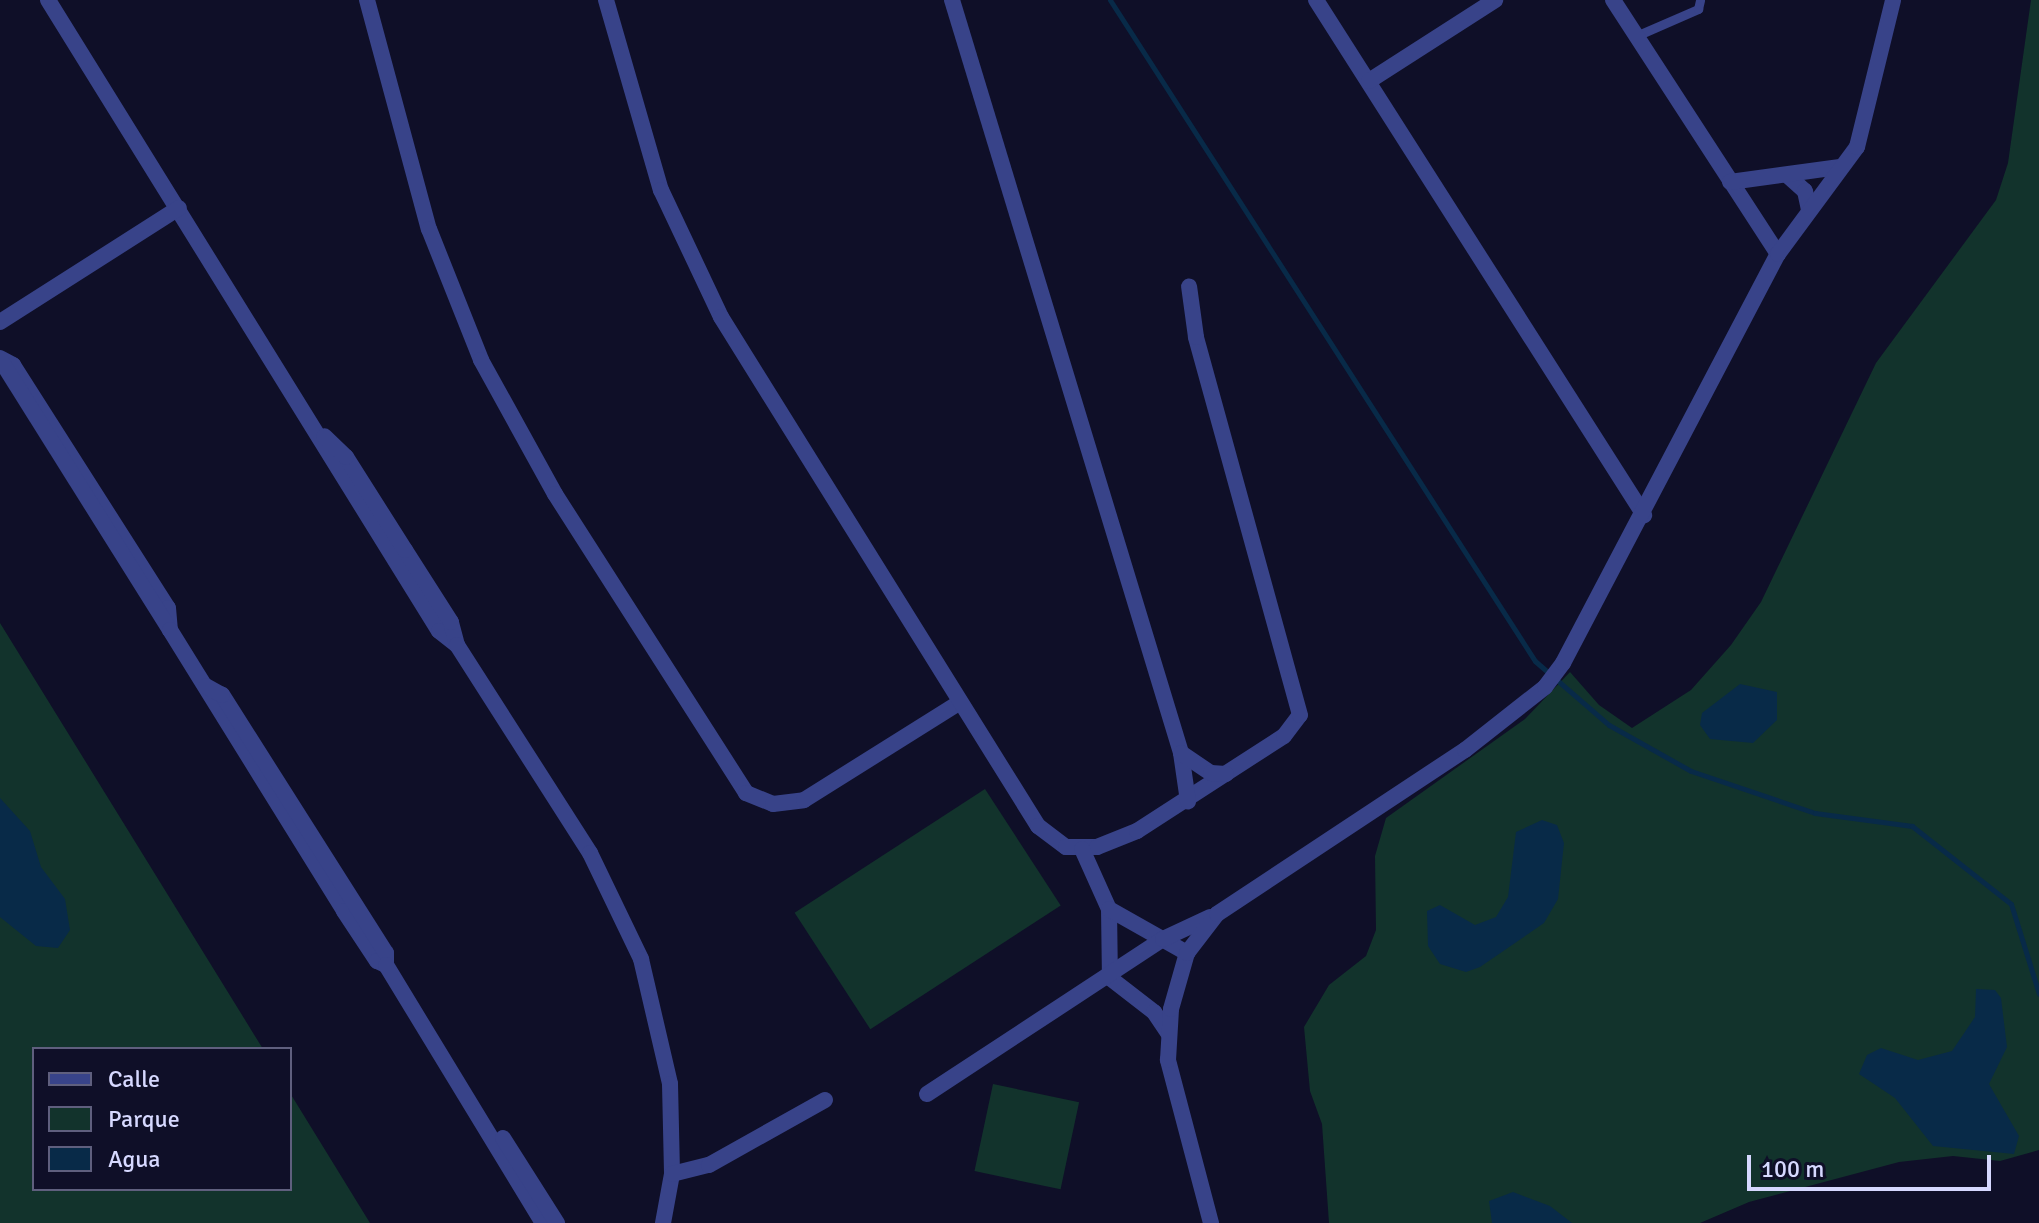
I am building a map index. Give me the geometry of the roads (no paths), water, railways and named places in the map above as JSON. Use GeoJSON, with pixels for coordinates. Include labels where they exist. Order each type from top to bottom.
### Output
{"type":"FeatureCollection","features":[{"type":"Feature","properties":{"kind":"street"},"geometry":{"type":"LineString","coordinates":[[48,0],[324,436],[346,457],[439,631],[457,645],[626,920],[664,1045],[672,1174],[663,1223]]}},
{"type":"Feature","properties":{"kind":"street"},"geometry":{"type":"LineString","coordinates":[[367,0],[425,218],[481,360],[555,494],[746,793],[773,804],[804,800],[960,702]]}},
{"type":"Feature","properties":{"kind":"street"},"geometry":{"type":"LineString","coordinates":[[606,0],[647,153],[699,276],[770,402],[1038,826],[1052,840],[1082,849],[1125,837],[1188,801],[1284,736],[1300,709],[1196,337],[1189,286]]}},
{"type":"Feature","properties":{"kind":"street"},"geometry":{"type":"LineString","coordinates":[[952,0],[1181,753],[1188,801]]}},
{"type":"Feature","properties":{"kind":"street"},"geometry":{"type":"LineString","coordinates":[[1316,0],[1644,515]]}},
{"type":"Feature","properties":{"kind":"street"},"geometry":{"type":"LineString","coordinates":[[1369,81],[1495,0]]}},
{"type":"Feature","properties":{"kind":"street"},"geometry":{"type":"LineString","coordinates":[[1613,0],[1778,254]]}},
{"type":"Feature","properties":{"kind":"street"},"geometry":{"type":"LineString","coordinates":[[927,1094],[1110,978],[1163,939],[1217,914],[1465,750],[1545,687],[1563,663],[1644,515],[1778,254],[1866,126],[1893,0]]}},
{"type":"Feature","properties":{"kind":"street"},"geometry":{"type":"LineString","coordinates":[[1730,182],[1840,167]]}},
{"type":"Feature","properties":{"kind":"street"},"geometry":{"type":"LineString","coordinates":[[1787,175],[1805,191],[1809,210]]}},
{"type":"Feature","properties":{"kind":"street"},"geometry":{"type":"LineString","coordinates":[[0,322],[179,208]]}},
{"type":"Feature","properties":{"kind":"street"},"geometry":{"type":"LineString","coordinates":[[0,358],[13,365],[170,630],[319,859],[386,953],[386,965],[425,1026],[438,1035],[525,1184],[543,1223]]}},
{"type":"Feature","properties":{"kind":"street"},"geometry":{"type":"LineString","coordinates":[[1181,753],[1211,773],[1226,774]]}},
{"type":"Feature","properties":{"kind":"street"},"geometry":{"type":"LineString","coordinates":[[1082,849],[1109,909],[1110,978]]}},
{"type":"Feature","properties":{"kind":"street"},"geometry":{"type":"LineString","coordinates":[[1109,909],[1187,953]]}},
{"type":"Feature","properties":{"kind":"street"},"geometry":{"type":"LineString","coordinates":[[1211,1223],[1174,1099],[1168,1033],[1187,953],[1217,914]]}},
{"type":"Feature","properties":{"kind":"street"},"geometry":{"type":"LineString","coordinates":[[1110,978],[1154,1012],[1168,1033]]}},
{"type":"Feature","properties":{"kind":"street"},"geometry":{"type":"LineString","coordinates":[[672,1174],[709,1165],[825,1100]]}},
{"type":"Feature","properties":{"kind":"street"},"geometry":{"type":"LineString","coordinates":[[525,1184],[557,1223]]}},
{"type":"Feature","properties":{"kind":"lane"},"geometry":{"type":"LineString","coordinates":[[1636,36],[1698,9],[1700,0]]}},
{"type":"Feature","properties":{"kind":"water"},"geometry":{"type":"Polygon","coordinates":[[[1740,684],[1777,692],[1777,720],[1753,743],[1710,739],[1700,725],[1702,713],[1740,684]]]}},
{"type":"Feature","properties":{"kind":"water"},"geometry":{"type":"Polygon","coordinates":[[[0,798],[30,831],[41,867],[65,899],[70,930],[58,948],[36,946],[0,917],[0,798]]]}},
{"type":"Feature","properties":{"kind":"water"},"geometry":{"type":"Polygon","coordinates":[[[1542,820],[1557,825],[1564,843],[1558,899],[1544,923],[1480,967],[1466,972],[1440,964],[1428,946],[1427,911],[1440,905],[1475,925],[1496,917],[1508,897],[1516,832],[1542,820]]]}},
{"type":"Feature","properties":{"kind":"water"},"geometry":{"type":"Polygon","coordinates":[[[1976,989],[1995,990],[2001,998],[2007,1047],[1989,1084],[2019,1136],[2014,1154],[1933,1146],[1895,1098],[1859,1074],[1867,1055],[1881,1048],[1918,1060],[1952,1051],[1975,1017],[1976,989]]]}},
{"type":"Feature","properties":{"kind":"water"},"geometry":{"type":"Polygon","coordinates":[[[1513,1192],[1550,1206],[1572,1223],[1492,1223],[1489,1201],[1513,1192]]]}},
{"type":"Feature","properties":{"kind":"waterway"},"geometry":{"type":"LineString","coordinates":[[1110,0],[1535,661],[1609,725],[1691,771],[1815,813],[1912,826],[2011,904],[2039,994]]}}]}
